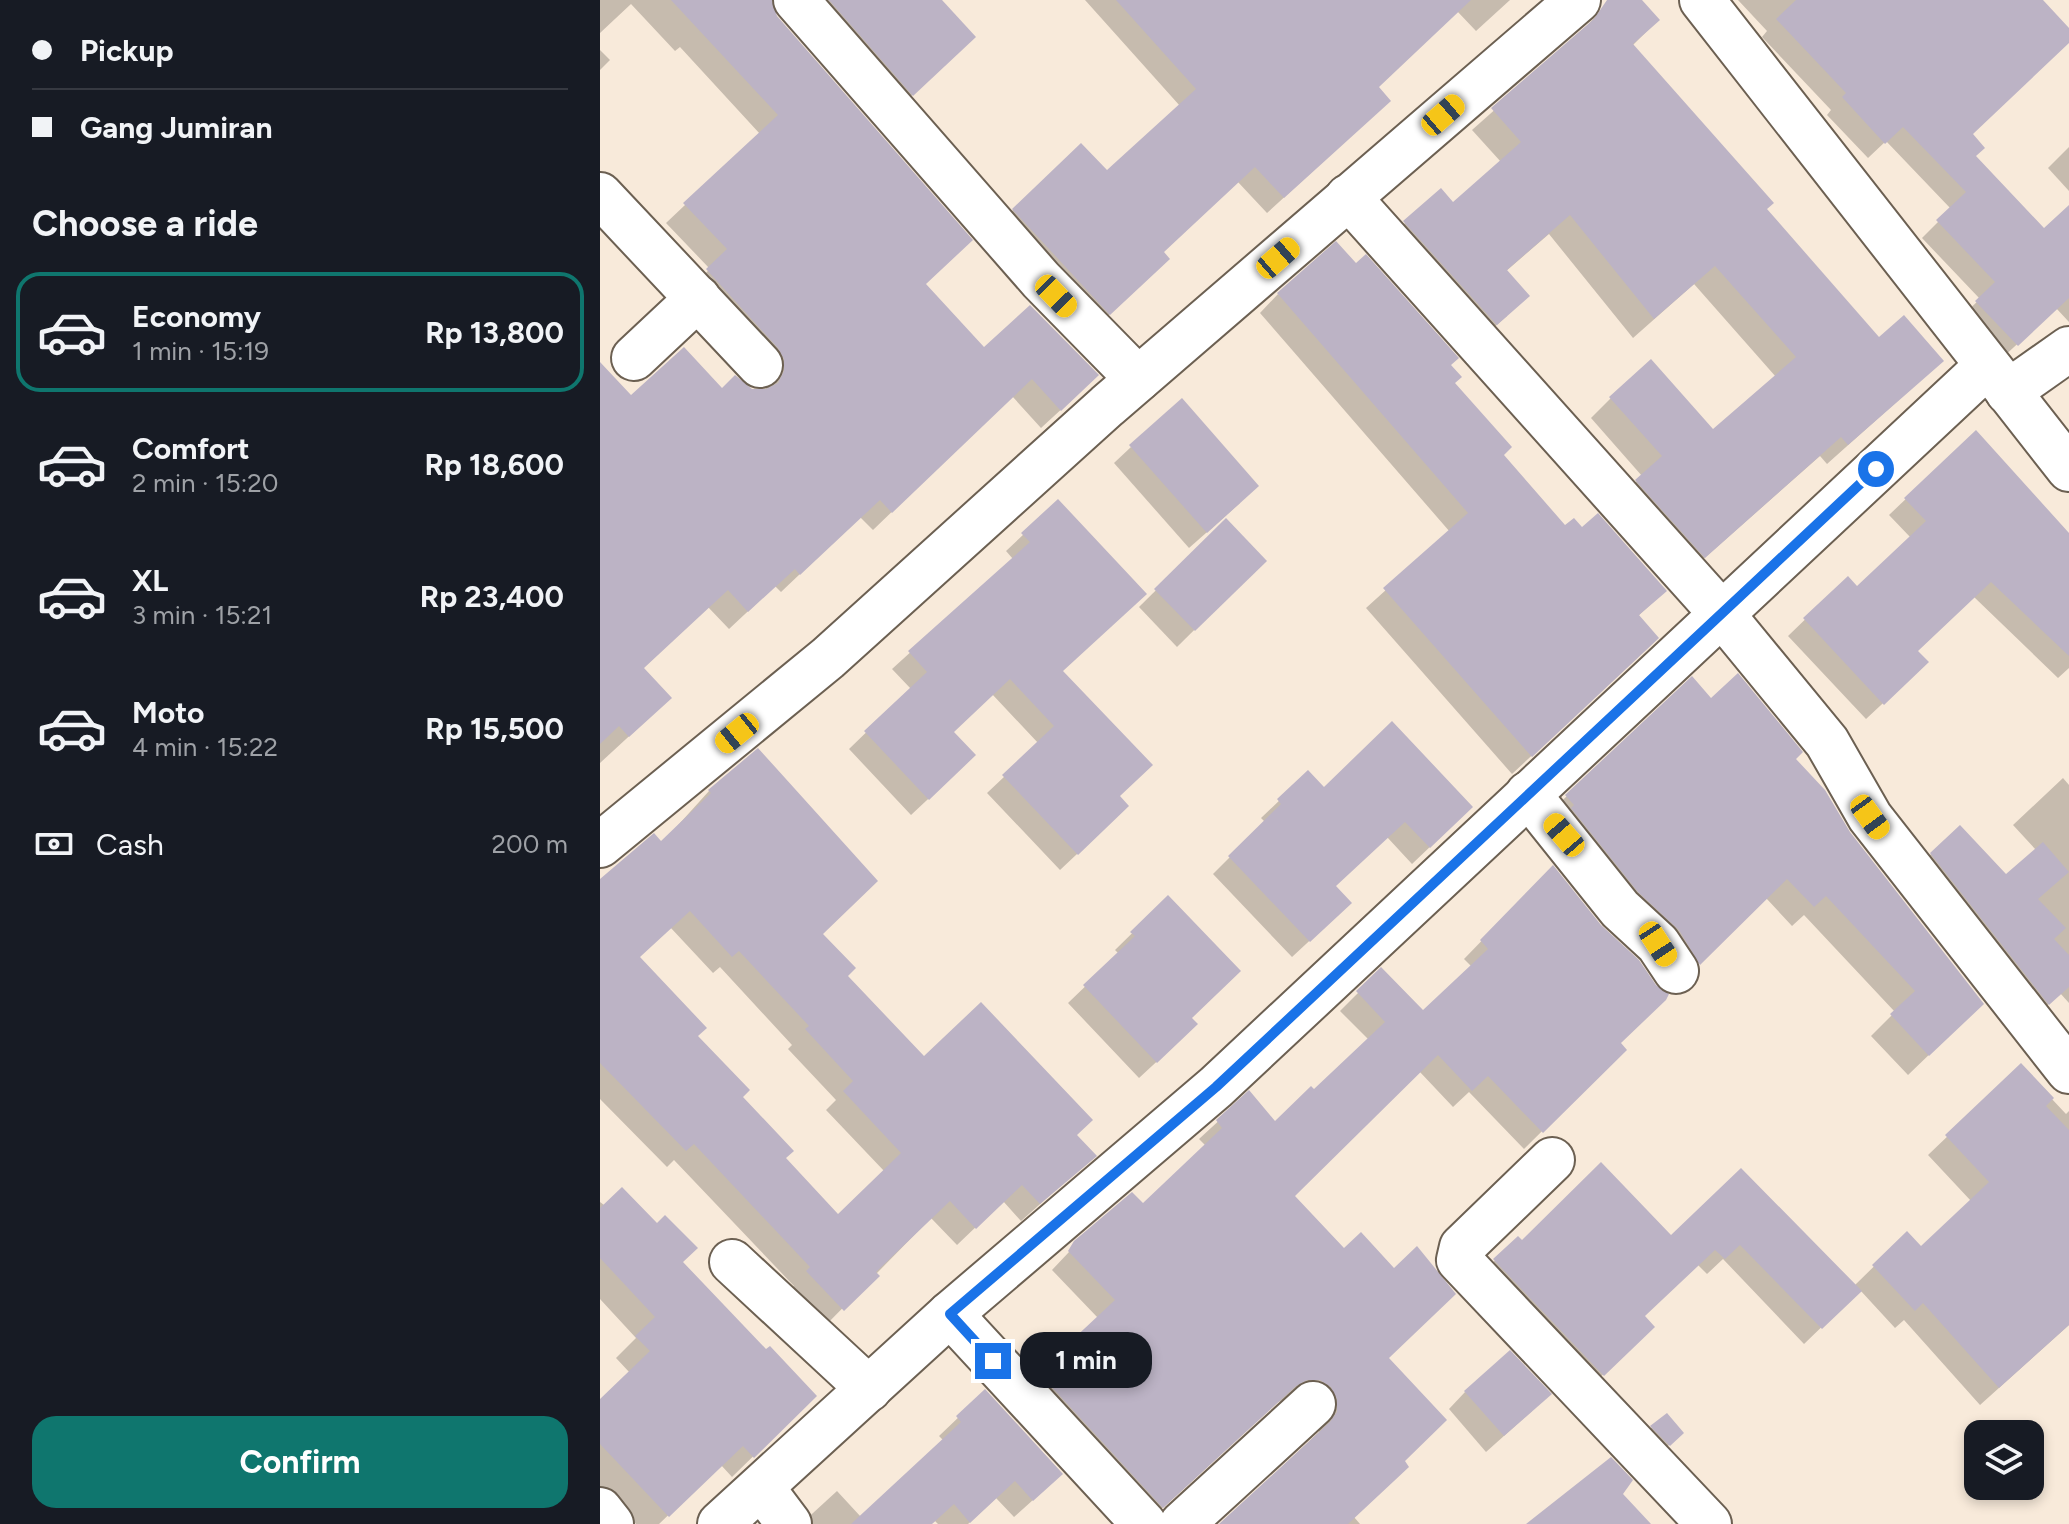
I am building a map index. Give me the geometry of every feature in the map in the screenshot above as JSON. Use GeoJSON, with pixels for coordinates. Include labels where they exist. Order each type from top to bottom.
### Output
{"type":"FeatureCollection","features":[{"type":"Feature","properties":{"kind":"street"},"geometry":{"type":"LineString","coordinates":[[796,0],[1041,280],[1138,379]]}},
{"type":"Feature","properties":{"kind":"street"},"geometry":{"type":"LineString","coordinates":[[600,845],[828,658],[1138,379],[1578,0]]}},
{"type":"Feature","properties":{"kind":"street"},"geometry":{"type":"LineString","coordinates":[[1702,0],[2069,469]]}},
{"type":"Feature","properties":{"kind":"street"},"geometry":{"type":"LineString","coordinates":[[600,195],[760,365]]}},
{"type":"Feature","properties":{"kind":"street"},"geometry":{"type":"LineString","coordinates":[[1348,197],[1721,613],[1827,742],[1879,828],[2069,1071]]}},
{"type":"Feature","properties":{"kind":"street"},"geometry":{"type":"LineString","coordinates":[[634,358],[698,298]]}},
{"type":"Feature","properties":{"kind":"street"},"geometry":{"type":"LineString","coordinates":[[720,1524],[950,1314],[1216,1087],[1721,613],[1997,379],[2069,349]]}},
{"type":"Feature","properties":{"kind":"street"},"geometry":{"type":"LineString","coordinates":[[1528,794],[1620,909],[1658,944],[1676,971]]}},
{"type":"Feature","properties":{"kind":"street"},"geometry":{"type":"LineString","coordinates":[[1552,1160],[1462,1247],[1459,1260],[1709,1524]]}},
{"type":"Feature","properties":{"kind":"street"},"geometry":{"type":"LineString","coordinates":[[732,1262],[869,1389]]}},
{"type":"Feature","properties":{"kind":"street"},"geometry":{"type":"LineString","coordinates":[[950,1314],[1144,1524]]}},
{"type":"Feature","properties":{"kind":"street"},"geometry":{"type":"LineString","coordinates":[[1182,1524],[1313,1404]]}},
{"type":"Feature","properties":{"kind":"street"},"geometry":{"type":"LineString","coordinates":[[762,1488],[789,1524]]}},
{"type":"Feature","properties":{"kind":"street"},"geometry":{"type":"LineString","coordinates":[[600,1510],[611,1524]]}},
{"type":"Feature","properties":{"kind":"building"},"geometry":{"type":"Polygon","coordinates":[[[671,0],[772,0],[777,16],[973,240],[926,284],[984,347],[1030,305],[1099,375],[1061,411],[1032,379],[892,513],[880,500],[800,575],[795,569],[748,612],[728,590],[644,668],[672,698],[629,737],[619,726],[600,744],[600,362],[631,395],[684,347],[722,388],[735,375],[752,389],[766,389],[778,383],[784,371],[784,359],[778,348],[706,269],[727,249],[683,203],[778,115],[671,0]]]}},
{"type":"Feature","properties":{"kind":"building"},"geometry":{"type":"Polygon","coordinates":[[[829,0],[942,0],[976,37],[913,96],[829,0]]]}},
{"type":"Feature","properties":{"kind":"building"},"geometry":{"type":"Polygon","coordinates":[[[1116,0],[1471,0],[1379,87],[1391,101],[1284,198],[1255,167],[1164,252],[1170,259],[1110,315],[1012,209],[1081,143],[1107,170],[1196,89],[1116,0]]]}},
{"type":"Feature","properties":{"kind":"building"},"geometry":{"type":"Polygon","coordinates":[[[1607,0],[1642,0],[1660,20],[1633,44],[1774,203],[1767,209],[1879,337],[1904,315],[1944,361],[1848,445],[1841,437],[1705,558],[1635,480],[1662,456],[1609,397],[1651,359],[1713,429],[1796,357],[1715,266],[1654,319],[1570,215],[1507,270],[1530,296],[1497,325],[1403,221],[1441,188],[1453,202],[1521,142],[1491,108],[1594,19],[1607,0]]]}},
{"type":"Feature","properties":{"kind":"building"},"geometry":{"type":"Polygon","coordinates":[[[1796,0],[2043,0],[2069,28],[2069,43],[1973,134],[1985,148],[1976,156],[2044,228],[2069,205],[2069,298],[2018,346],[1975,301],[1995,282],[1936,220],[1966,192],[1903,127],[1885,144],[1842,97],[1846,93],[1776,19],[1796,0]]]}},
{"type":"Feature","properties":{"kind":"building"},"geometry":{"type":"Polygon","coordinates":[[[1336,241],[1356,263],[1366,254],[1459,358],[1451,365],[1462,377],[1455,383],[1512,447],[1504,455],[1565,525],[1574,518],[1582,527],[1598,513],[1667,591],[1639,615],[1659,638],[1532,757],[1383,588],[1468,513],[1277,293],[1336,241]]]}},
{"type":"Feature","properties":{"kind":"building"},"geometry":{"type":"Polygon","coordinates":[[[1182,398],[1259,486],[1207,533],[1129,445],[1182,398]]]}},
{"type":"Feature","properties":{"kind":"building"},"geometry":{"type":"Polygon","coordinates":[[[1976,430],[2069,533],[2069,656],[1991,582],[1918,651],[1929,662],[1884,705],[1803,618],[1848,576],[1857,586],[1926,521],[1904,498],[1976,430]]]}},
{"type":"Feature","properties":{"kind":"building"},"geometry":{"type":"Polygon","coordinates":[[[1058,499],[1147,594],[1063,671],[1153,765],[1120,796],[1129,806],[1078,855],[1002,775],[1054,726],[1010,679],[954,732],[976,755],[929,800],[864,731],[927,672],[908,651],[1030,542],[1021,533],[1058,499]]]}},
{"type":"Feature","properties":{"kind":"building"},"geometry":{"type":"Polygon","coordinates":[[[1226,518],[1267,561],[1195,631],[1154,589],[1226,518]]]}},
{"type":"Feature","properties":{"kind":"building"},"geometry":{"type":"Polygon","coordinates":[[[1738,673],[1803,752],[1796,759],[1825,790],[1850,832],[1984,1004],[1929,1056],[1890,1014],[1915,991],[1826,896],[1814,907],[1787,879],[1700,965],[1679,930],[1638,892],[1571,808],[1574,805],[1565,795],[1692,676],[1711,698],[1738,673]]]}},
{"type":"Feature","properties":{"kind":"building"},"geometry":{"type":"Polygon","coordinates":[[[1392,721],[1473,807],[1430,848],[1405,822],[1336,886],[1352,903],[1310,942],[1228,856],[1281,804],[1277,799],[1308,770],[1324,787],[1392,721]]]}},
{"type":"Feature","properties":{"kind":"building"},"geometry":{"type":"Polygon","coordinates":[[[758,748],[878,881],[823,934],[856,968],[848,976],[924,1056],[981,1002],[1093,1120],[1077,1135],[1097,1156],[1040,1204],[1022,1185],[976,1229],[950,1201],[876,1272],[880,1276],[844,1311],[806,1271],[810,1267],[694,1144],[686,1151],[600,1063],[600,879],[654,833],[661,841],[711,793],[708,790],[758,748]],[[690,911],[640,957],[707,1028],[698,1036],[750,1090],[743,1097],[794,1151],[786,1158],[838,1214],[901,1153],[843,1091],[853,1081],[805,1029],[809,1026],[739,951],[732,957],[690,911]]]}},
{"type":"Feature","properties":{"kind":"building"},"geometry":{"type":"Polygon","coordinates":[[[1960,825],[2006,874],[2043,842],[2069,872],[2038,899],[2066,928],[2054,939],[2069,955],[2069,987],[2049,1005],[1930,853],[1960,825]]]}},
{"type":"Feature","properties":{"kind":"building"},"geometry":{"type":"Polygon","coordinates":[[[1553,865],[1601,925],[1639,960],[1656,985],[1669,994],[1666,1000],[1621,1043],[1627,1050],[1543,1133],[1488,1076],[1472,1091],[1438,1055],[1295,1196],[1344,1248],[1361,1232],[1394,1268],[1417,1246],[1456,1294],[1389,1358],[1447,1420],[1405,1461],[1409,1467],[1348,1524],[1219,1524],[1330,1422],[1337,1412],[1337,1399],[1331,1387],[1320,1380],[1307,1380],[1296,1386],[1163,1508],[1038,1372],[1115,1300],[1068,1251],[1074,1241],[1132,1192],[1143,1203],[1222,1128],[1216,1120],[1249,1090],[1275,1121],[1311,1086],[1314,1089],[1385,1022],[1356,991],[1381,967],[1423,1010],[1488,949],[1480,940],[1553,865]]]}},
{"type":"Feature","properties":{"kind":"building"},"geometry":{"type":"Polygon","coordinates":[[[1168,895],[1241,971],[1192,1018],[1198,1024],[1157,1063],[1083,985],[1135,936],[1130,932],[1168,895]]]}},
{"type":"Feature","properties":{"kind":"building"},"geometry":{"type":"Polygon","coordinates":[[[2021,1063],[2054,1098],[2046,1106],[2069,1130],[2069,1325],[1999,1388],[1923,1303],[1915,1311],[1872,1265],[1907,1231],[1921,1246],[1989,1182],[1945,1135],[2021,1063]]]}},
{"type":"Feature","properties":{"kind":"building"},"geometry":{"type":"Polygon","coordinates":[[[1601,1162],[1671,1235],[1741,1168],[1862,1291],[1822,1329],[1740,1245],[1725,1259],[1715,1250],[1645,1316],[1655,1327],[1604,1376],[1493,1259],[1518,1236],[1522,1240],[1601,1162]]]}},
{"type":"Feature","properties":{"kind":"building"},"geometry":{"type":"Polygon","coordinates":[[[622,1187],[657,1223],[665,1215],[698,1248],[683,1262],[766,1349],[770,1346],[817,1396],[754,1458],[743,1446],[669,1517],[600,1444],[600,1399],[650,1351],[635,1336],[655,1317],[600,1258],[600,1208],[622,1187]]]}},
{"type":"Feature","properties":{"kind":"building"},"geometry":{"type":"Polygon","coordinates":[[[1510,1350],[1552,1394],[1504,1436],[1464,1391],[1510,1350]]]}},
{"type":"Feature","properties":{"kind":"building"},"geometry":{"type":"Polygon","coordinates":[[[985,1389],[1063,1474],[1033,1501],[1015,1481],[970,1523],[954,1504],[932,1524],[851,1524],[961,1422],[956,1416],[985,1389]]]}},
{"type":"Feature","properties":{"kind":"building"},"geometry":{"type":"Polygon","coordinates":[[[1667,1413],[1684,1433],[1670,1446],[1650,1426],[1667,1413]]]}},
{"type":"Feature","properties":{"kind":"building"},"geometry":{"type":"Polygon","coordinates":[[[1611,1457],[1633,1480],[1623,1494],[1651,1524],[1526,1524],[1611,1457]]]}},
{"type":"Feature","properties":{"kind":"route"},"geometry":{"type":"LineString","coordinates":[[993,1361],[950,1314],[1216,1087],[1876,469]]}}]}
